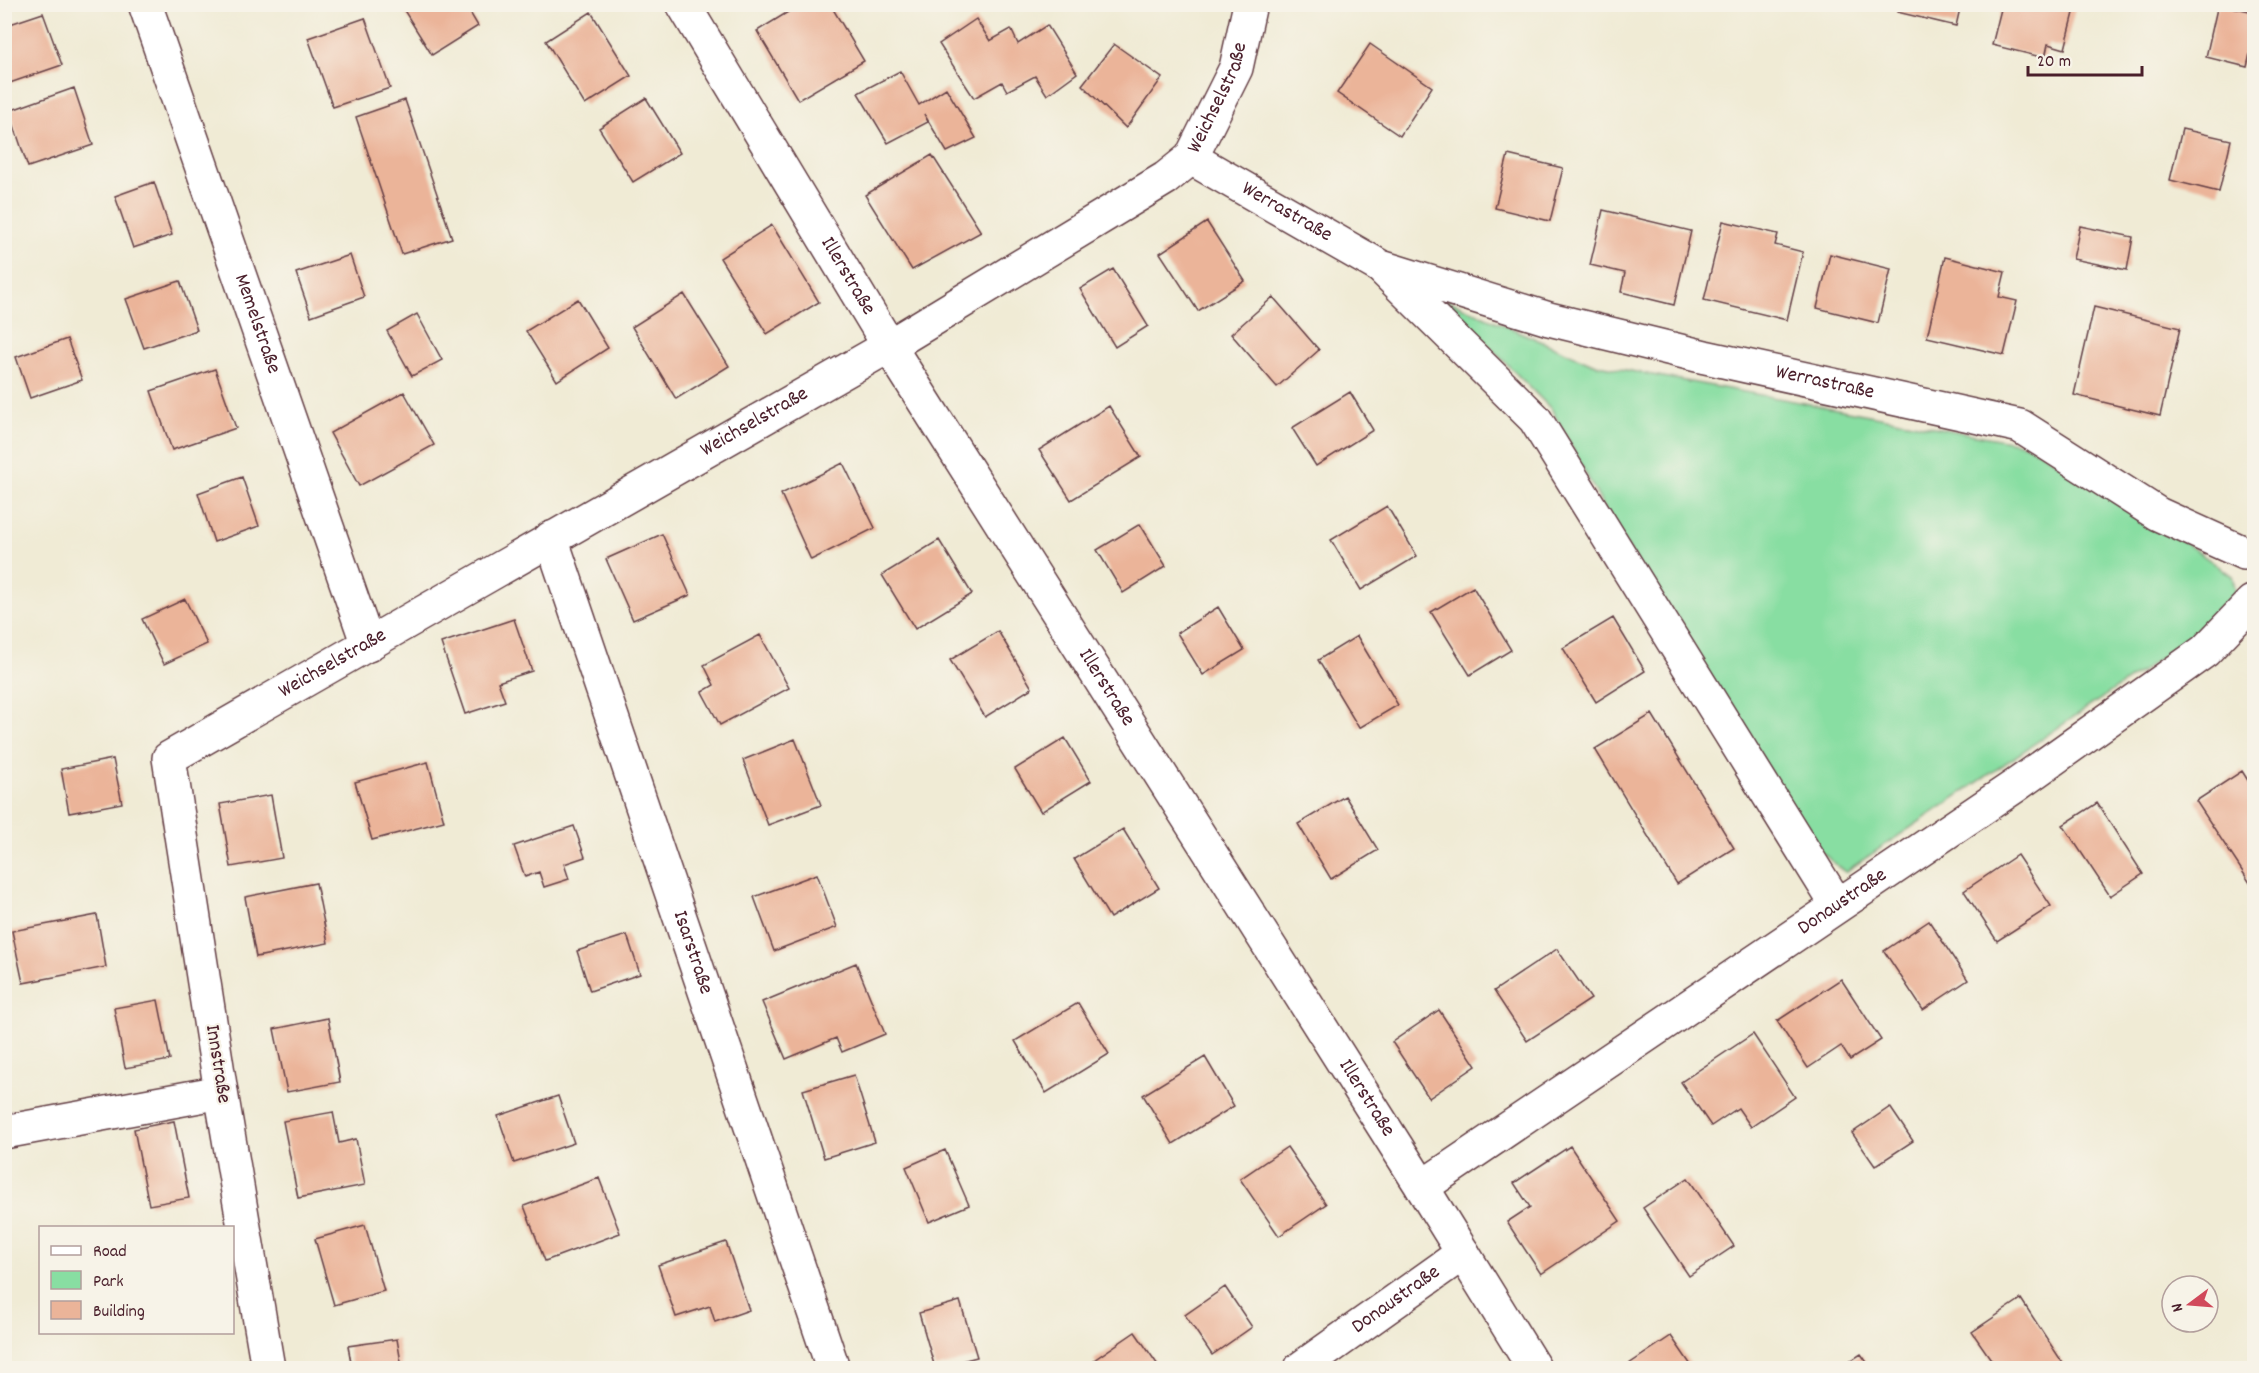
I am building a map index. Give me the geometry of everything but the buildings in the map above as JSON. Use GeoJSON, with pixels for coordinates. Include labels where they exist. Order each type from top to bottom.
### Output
{"type":"FeatureCollection","features":[{"type":"Feature","properties":{"kind":"street","name":"Memelstraße"},"geometry":{"type":"LineString","coordinates":[[145,4],[368,645]]}},
{"type":"Feature","properties":{"kind":"street","name":"Illerstraße"},"geometry":{"type":"LineString","coordinates":[[683,4],[890,346],[1422,1187],[1533,1368]]}},
{"type":"Feature","properties":{"kind":"street","name":"Weichselstraße"},"geometry":{"type":"LineString","coordinates":[[169,758],[890,346],[1166,178],[1191,158],[1236,68],[1250,4]]}},
{"type":"Feature","properties":{"kind":"street","name":"Werrastraße"},"geometry":{"type":"LineString","coordinates":[[1191,158],[1381,267],[1549,319],[1705,357],[2020,426],[2158,514],[2249,547]]}},
{"type":"Feature","properties":{"kind":"street","name":"Werrastraße"},"geometry":{"type":"LineString","coordinates":[[1381,267],[1535,419],[1837,905]]}},
{"type":"Feature","properties":{"kind":"street","name":"Isarstraße"},"geometry":{"type":"LineString","coordinates":[[551,538],[833,1368]]}},
{"type":"Feature","properties":{"kind":"street"},"geometry":{"type":"LineString","coordinates":[[2249,547],[2239,570],[2244,592],[2253,603]]}},
{"type":"Feature","properties":{"kind":"street","name":"Donaustraße"},"geometry":{"type":"LineString","coordinates":[[1422,1187],[2015,786],[2205,651],[2253,603]]}},
{"type":"Feature","properties":{"kind":"street","name":"Innstraße"},"geometry":{"type":"LineString","coordinates":[[169,758],[221,1092],[268,1368]]}},
{"type":"Feature","properties":{"kind":"street"},"geometry":{"type":"LineString","coordinates":[[4,1132],[221,1092]]}},
{"type":"Feature","properties":{"kind":"street","name":"Donaustraße"},"geometry":{"type":"LineString","coordinates":[[1301,1368],[1463,1253]]}},
{"type":"Feature","properties":{"kind":"green space"},"geometry":{"type":"Polygon","coordinates":[[[1442,298],[1593,364],[2025,444],[2123,499],[2232,576],[2239,605],[1845,872],[1820,851],[1611,521],[1552,410],[1442,298]]]}}]}
